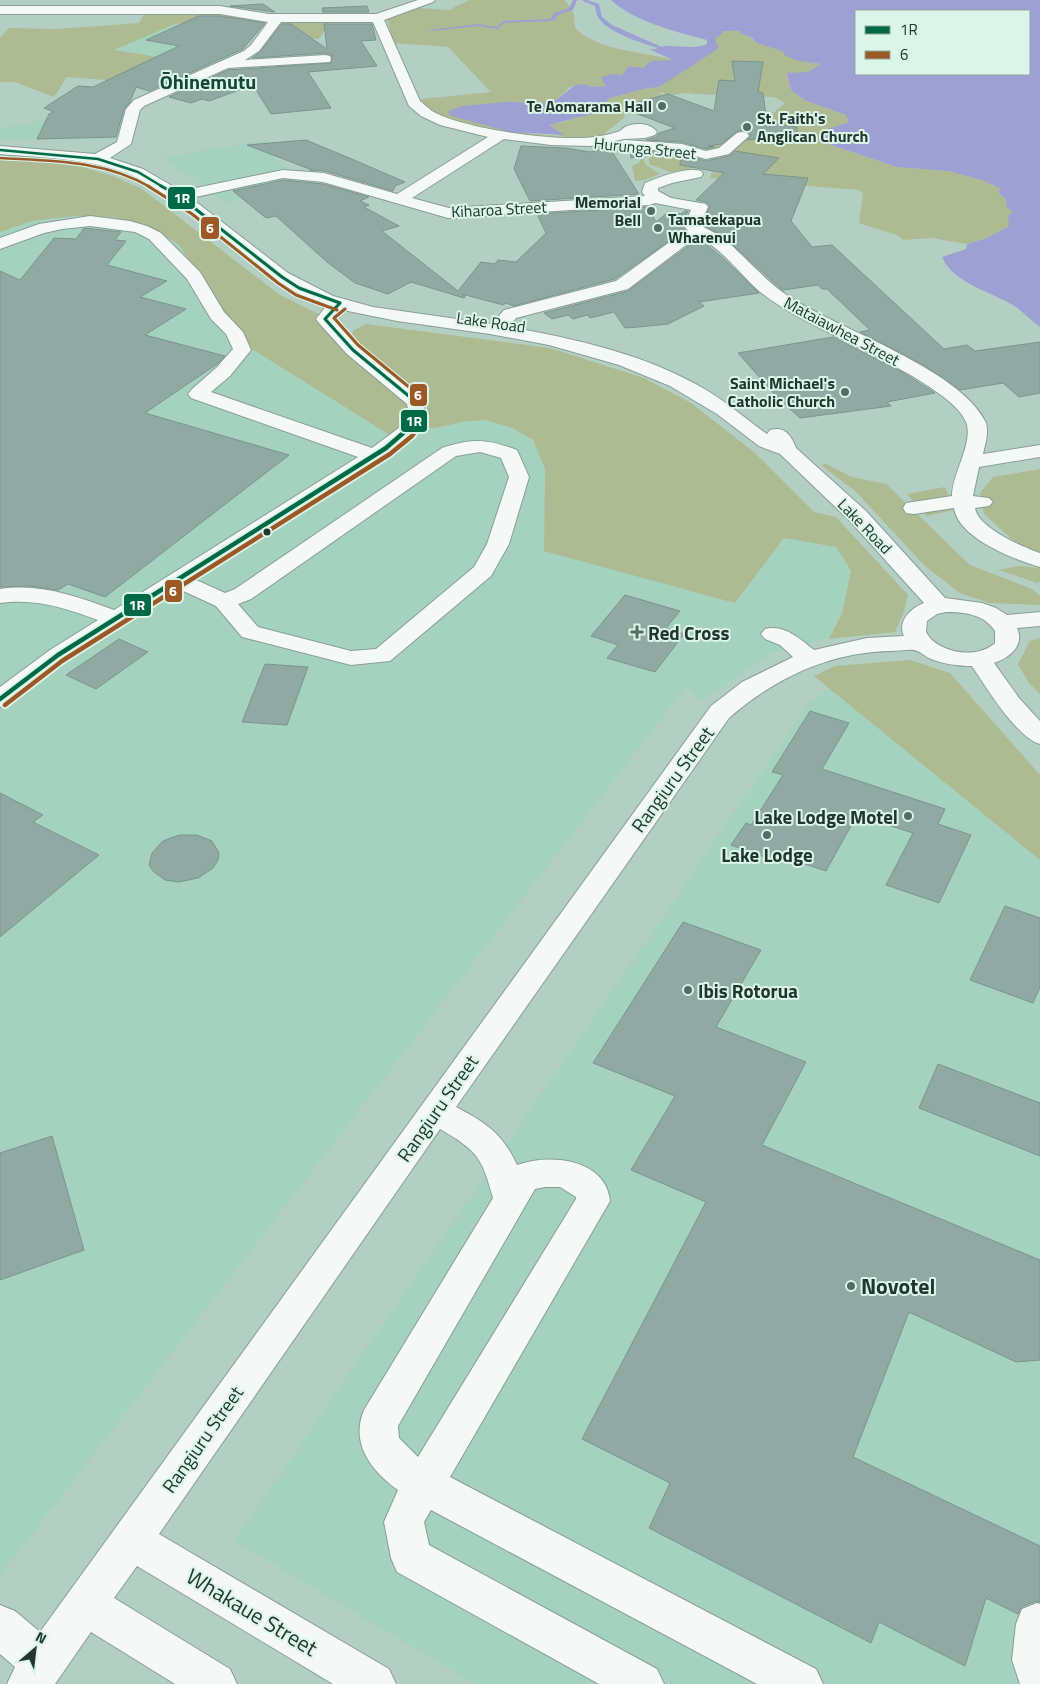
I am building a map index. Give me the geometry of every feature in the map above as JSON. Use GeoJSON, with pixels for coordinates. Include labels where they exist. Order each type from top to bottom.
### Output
{"type":"FeatureCollection","features":[{"type":"Feature","properties":{"kind":"street"},"geometry":{"type":"LineString","coordinates":[[0,10],[220,10],[269,18],[377,18],[429,0]]}},
{"type":"Feature","properties":{"kind":"street"},"geometry":{"type":"LineString","coordinates":[[11,21],[22,10]]}},
{"type":"Feature","properties":{"kind":"street"},"geometry":{"type":"LineString","coordinates":[[0,146],[8,142],[94,149],[124,144],[132,109],[138,103],[252,51],[274,22],[269,18]]}},
{"type":"Feature","properties":{"kind":"street"},"geometry":{"type":"LineString","coordinates":[[377,18],[417,108],[436,119],[501,135],[584,142],[606,140],[627,134]]}},
{"type":"Feature","properties":{"kind":"street"},"geometry":{"type":"LineString","coordinates":[[225,64],[241,65],[325,59]]}},
{"type":"Feature","properties":{"kind":"street"},"geometry":{"type":"LineString","coordinates":[[400,199],[501,135]]}},
{"type":"Feature","properties":{"kind":"street","name":"Hurunga Street"},"geometry":{"type":"LineString","coordinates":[[584,142],[682,148],[706,155],[718,153],[727,141],[746,138]]}},
{"type":"Feature","properties":{"kind":"street","name":"Lake Road"},"geometry":{"type":"LineString","coordinates":[[0,146],[31,147],[89,154],[94,149]]}},
{"type":"Feature","properties":{"kind":"street","name":"Lake Road"},"geometry":{"type":"LineString","coordinates":[[0,150],[94,149],[179,196],[299,288],[358,310],[388,316],[498,326],[634,358],[657,373],[703,396],[767,442],[787,450],[858,516],[939,606]]}},
{"type":"Feature","properties":{"kind":"street","name":"Hurunga Street"},"geometry":{"type":"LineString","coordinates":[[700,233],[692,226],[700,207],[664,200],[651,194],[650,186],[674,178],[696,174],[708,161],[709,158],[706,155]]}},
{"type":"Feature","properties":{"kind":"street","name":"Kiharoa Street"},"geometry":{"type":"LineString","coordinates":[[179,196],[282,174],[295,174],[324,178],[457,214],[649,200]]}},
{"type":"Feature","properties":{"kind":"street"},"geometry":{"type":"LineString","coordinates":[[0,244],[39,229],[90,221],[130,226],[155,236],[194,276],[217,315],[234,332],[242,350],[223,372],[198,394],[373,456]]}},
{"type":"Feature","properties":{"kind":"street"},"geometry":{"type":"LineString","coordinates":[[498,326],[510,314],[622,285],[688,236],[700,233]]}},
{"type":"Feature","properties":{"kind":"street","name":"Mataiawhea Street"},"geometry":{"type":"LineString","coordinates":[[700,233],[715,239],[782,300],[924,376],[957,399],[973,416],[976,423],[977,434],[963,490],[973,502]]}},
{"type":"Feature","properties":{"kind":"street"},"geometry":{"type":"LineString","coordinates":[[0,698],[58,655],[386,448],[407,431],[419,414],[416,402],[356,353],[326,319],[329,313],[340,303]]}},
{"type":"Feature","properties":{"kind":"street"},"geometry":{"type":"LineString","coordinates":[[356,353],[384,348]]}},
{"type":"Feature","properties":{"kind":"street"},"geometry":{"type":"LineString","coordinates":[[179,580],[224,602],[250,632],[351,658],[382,656],[483,571],[498,544],[519,478],[510,454],[488,446],[471,444],[449,452],[243,594],[224,602]]}},
{"type":"Feature","properties":{"kind":"street"},"geometry":{"type":"LineString","coordinates":[[970,462],[1040,451]]}},
{"type":"Feature","properties":{"kind":"street"},"geometry":{"type":"LineString","coordinates":[[914,508],[951,502],[973,502]]}},
{"type":"Feature","properties":{"kind":"street"},"geometry":{"type":"LineString","coordinates":[[973,502],[966,514],[969,519],[994,540],[1007,548],[1040,560]]}},
{"type":"Feature","properties":{"kind":"street"},"geometry":{"type":"LineString","coordinates":[[0,596],[16,592],[45,594],[125,613]]}},
{"type":"Feature","properties":{"kind":"street"},"geometry":{"type":"LineString","coordinates":[[952,604],[974,608],[993,616],[1002,623],[1008,632],[1008,642],[1003,650],[993,656],[979,659],[947,656],[932,650],[921,642],[915,635],[912,627],[914,620],[919,614],[939,606],[952,604]]}},
{"type":"Feature","properties":{"kind":"street"},"geometry":{"type":"LineString","coordinates":[[1002,623],[1040,619]]}},
{"type":"Feature","properties":{"kind":"street"},"geometry":{"type":"LineString","coordinates":[[773,634],[788,640],[810,659]]}},
{"type":"Feature","properties":{"kind":"street","name":"Rangiuru Street"},"geometry":{"type":"LineString","coordinates":[[36,1673],[720,712],[744,691],[764,679],[810,659],[861,646],[900,645],[921,642]]}},
{"type":"Feature","properties":{"kind":"street"},"geometry":{"type":"LineString","coordinates":[[979,659],[1010,702],[1040,736]]}},
{"type":"Feature","properties":{"kind":"street"},"geometry":{"type":"LineString","coordinates":[[435,1111],[465,1128],[485,1144],[499,1160],[511,1200]]}},
{"type":"Feature","properties":{"kind":"street"},"geometry":{"type":"LineString","coordinates":[[642,1684],[411,1558],[404,1522],[412,1504],[425,1483],[593,1201],[592,1190],[575,1177],[565,1173],[552,1172],[525,1176],[378,1423],[381,1446],[396,1463],[425,1483],[461,1505],[801,1684]]}},
{"type":"Feature","properties":{"kind":"street","name":"Whakaue Street"},"geometry":{"type":"LineString","coordinates":[[131,1540],[374,1684]]}},
{"type":"Feature","properties":{"kind":"street"},"geometry":{"type":"LineString","coordinates":[[86,1605],[215,1684]]}},
{"type":"Feature","properties":{"kind":"street"},"geometry":{"type":"LineString","coordinates":[[1037,1624],[1032,1660],[1040,1679]]}},
{"type":"Feature","properties":{"kind":"street"},"geometry":{"type":"LineString","coordinates":[[0,1626],[36,1673]]}},
{"type":"Feature","properties":{"kind":"shaded area"},"geometry":{"type":"Polygon","coordinates":[[[469,0],[565,0],[574,14],[575,28],[585,36],[622,50],[674,60],[643,68],[629,66],[622,76],[611,74],[602,78],[606,86],[581,85],[570,87],[556,100],[543,103],[504,102],[529,134],[561,136],[549,125],[568,121],[577,116],[600,113],[603,104],[610,98],[643,89],[659,87],[716,44],[715,37],[723,31],[740,31],[741,34],[749,36],[752,40],[777,48],[796,59],[821,64],[808,72],[787,74],[791,90],[804,100],[846,115],[850,122],[832,127],[828,144],[897,167],[948,171],[982,180],[1000,188],[1001,195],[1006,199],[1013,213],[1009,226],[987,238],[967,244],[931,238],[903,240],[897,235],[859,223],[863,193],[858,190],[711,178],[711,173],[735,175],[711,172],[721,163],[717,162],[728,153],[775,162],[779,159],[690,146],[694,142],[730,133],[750,137],[775,124],[764,122],[765,119],[750,117],[742,111],[771,115],[785,103],[774,97],[686,93],[671,95],[662,92],[658,93],[663,95],[627,106],[631,109],[628,110],[635,113],[623,115],[625,117],[599,138],[585,140],[511,134],[443,119],[429,110],[421,99],[491,92],[448,47],[394,43],[387,19],[420,8],[449,10],[469,0]]]}},
{"type":"Feature","properties":{"kind":"shaded area"},"geometry":{"type":"Polygon","coordinates":[[[146,11],[214,12],[245,17],[237,21],[175,24],[114,50],[209,65],[166,85],[67,77],[54,97],[15,82],[0,82],[0,38],[9,28],[57,29],[139,23],[146,11]]]}},
{"type":"Feature","properties":{"kind":"shaded area"},"geometry":{"type":"Polygon","coordinates":[[[283,19],[332,19],[319,39],[269,38],[283,19]]]}},
{"type":"Feature","properties":{"kind":"shaded area"},"geometry":{"type":"Polygon","coordinates":[[[237,21],[261,25],[242,50],[209,65],[113,50],[175,24],[237,21]]]}},
{"type":"Feature","properties":{"kind":"shaded area"},"geometry":{"type":"Polygon","coordinates":[[[92,111],[125,112],[118,140],[0,139],[0,128],[92,111]]]}},
{"type":"Feature","properties":{"kind":"shaded area"},"geometry":{"type":"Polygon","coordinates":[[[269,140],[275,160],[311,183],[225,203],[162,157],[269,140]]]}},
{"type":"Feature","properties":{"kind":"shaded area"},"geometry":{"type":"Polygon","coordinates":[[[584,144],[679,151],[699,160],[691,169],[670,172],[649,164],[649,158],[652,154],[610,151],[584,144]]]}},
{"type":"Feature","properties":{"kind":"shaded area"},"geometry":{"type":"Polygon","coordinates":[[[0,157],[82,167],[113,176],[142,189],[280,295],[327,318],[329,329],[342,349],[413,407],[412,417],[390,435],[244,344],[179,245],[156,230],[114,217],[74,216],[32,221],[0,232],[0,157]]]}},
{"type":"Feature","properties":{"kind":"shaded area"},"geometry":{"type":"Polygon","coordinates":[[[641,159],[644,159],[645,164],[660,174],[645,180],[635,181],[632,166],[639,163],[641,159]]]}},
{"type":"Feature","properties":{"kind":"shaded area"},"geometry":{"type":"Polygon","coordinates":[[[73,216],[114,217],[157,230],[179,245],[244,344],[404,426],[435,428],[467,421],[486,420],[512,428],[533,440],[545,469],[544,551],[784,538],[836,547],[851,571],[842,613],[829,639],[771,653],[703,701],[686,687],[0,1576],[0,232],[32,221],[73,216]]]}},
{"type":"Feature","properties":{"kind":"shaded area"},"geometry":{"type":"Polygon","coordinates":[[[366,324],[550,348],[644,378],[691,403],[754,452],[814,512],[836,517],[908,595],[903,614],[895,632],[829,639],[842,613],[851,571],[836,547],[784,538],[735,603],[544,551],[545,469],[533,440],[512,428],[486,420],[467,421],[435,428],[416,427],[428,415],[427,403],[368,353],[351,336],[354,330],[366,324]]]}},
{"type":"Feature","properties":{"kind":"shaded area"},"geometry":{"type":"Polygon","coordinates":[[[826,464],[852,477],[886,484],[970,565],[1032,589],[1040,596],[1040,605],[989,603],[960,593],[925,566],[855,491],[821,465],[826,464]]]}},
{"type":"Feature","properties":{"kind":"shaded area"},"geometry":{"type":"Polygon","coordinates":[[[1040,469],[1040,552],[1016,543],[984,514],[980,493],[993,477],[1040,469]]]}},
{"type":"Feature","properties":{"kind":"shaded area"},"geometry":{"type":"Polygon","coordinates":[[[945,487],[954,510],[927,516],[907,494],[945,487]]]}},
{"type":"Feature","properties":{"kind":"shaded area"},"geometry":{"type":"Polygon","coordinates":[[[1017,566],[1040,568],[1040,582],[1037,583],[999,570],[1017,566]]]}},
{"type":"Feature","properties":{"kind":"shaded area"},"geometry":{"type":"Polygon","coordinates":[[[1040,638],[1040,694],[1029,683],[1018,664],[1030,641],[1040,638]]]}},
{"type":"Feature","properties":{"kind":"shaded area"},"geometry":{"type":"Polygon","coordinates":[[[910,660],[950,673],[1040,775],[1040,860],[814,676],[835,666],[910,660]]]}},
{"type":"Feature","properties":{"kind":"shaded area"},"geometry":{"type":"Polygon","coordinates":[[[830,688],[1040,860],[1040,1684],[475,1684],[234,1541],[808,705],[830,688]]]}},
{"type":"Feature","properties":{"kind":"water"},"geometry":{"type":"Polygon","coordinates":[[[611,0],[1040,0],[1040,327],[1016,307],[964,281],[947,266],[942,257],[966,249],[967,244],[987,238],[1009,226],[1008,215],[1013,213],[1007,207],[1006,199],[999,193],[1000,188],[982,180],[948,171],[897,167],[828,144],[821,131],[849,122],[846,115],[804,100],[791,90],[787,73],[808,72],[821,64],[799,61],[786,56],[782,51],[757,43],[749,36],[741,34],[740,31],[723,31],[720,36],[716,37],[716,44],[719,45],[716,50],[659,87],[643,89],[610,98],[603,104],[600,113],[549,125],[564,135],[511,132],[451,116],[448,111],[463,106],[504,102],[543,103],[556,100],[574,86],[581,84],[594,87],[606,86],[601,78],[611,74],[622,75],[629,66],[643,68],[651,61],[673,60],[649,49],[707,44],[707,40],[657,25],[632,14],[611,0]]]}},
{"type":"Feature","properties":{"kind":"building"},"geometry":{"type":"Polygon","coordinates":[[[263,4],[275,12],[230,6],[263,4]]]}},
{"type":"Feature","properties":{"kind":"building"},"geometry":{"type":"Polygon","coordinates":[[[367,6],[369,12],[323,12],[322,8],[367,6]]]}},
{"type":"Feature","properties":{"kind":"building"},"geometry":{"type":"Polygon","coordinates":[[[199,16],[220,16],[265,23],[243,49],[149,91],[136,87],[130,102],[124,109],[116,137],[37,139],[49,114],[54,112],[44,108],[78,86],[93,87],[179,46],[146,40],[199,16]]]}},
{"type":"Feature","properties":{"kind":"building"},"geometry":{"type":"Polygon","coordinates":[[[282,24],[291,24],[327,49],[324,24],[372,24],[376,40],[361,41],[377,66],[308,72],[331,108],[271,114],[253,85],[209,101],[202,99],[191,103],[169,97],[228,70],[331,63],[332,55],[325,53],[252,58],[260,52],[282,24]]]}},
{"type":"Feature","properties":{"kind":"building"},"geometry":{"type":"Polygon","coordinates":[[[732,61],[763,62],[758,92],[763,93],[766,116],[760,121],[797,127],[797,133],[747,140],[751,135],[747,131],[742,130],[736,132],[721,144],[708,146],[714,147],[706,149],[682,142],[646,140],[675,128],[627,110],[631,109],[625,106],[668,94],[714,111],[719,80],[735,81],[732,61]]]}},
{"type":"Feature","properties":{"kind":"building"},"geometry":{"type":"Polygon","coordinates":[[[306,140],[405,182],[395,186],[393,191],[325,171],[310,170],[312,170],[247,145],[306,140]]]}},
{"type":"Feature","properties":{"kind":"building"},"geometry":{"type":"Polygon","coordinates":[[[521,146],[566,148],[590,152],[609,147],[639,194],[530,201],[514,169],[521,146]]]}},
{"type":"Feature","properties":{"kind":"building"},"geometry":{"type":"Polygon","coordinates":[[[630,150],[665,153],[631,158],[630,150]]]}},
{"type":"Feature","properties":{"kind":"building"},"geometry":{"type":"Polygon","coordinates":[[[735,151],[779,158],[763,174],[808,178],[791,221],[812,247],[832,245],[944,349],[967,345],[975,351],[1040,342],[1040,393],[1019,397],[1003,383],[960,390],[925,366],[860,332],[870,330],[827,289],[822,289],[818,285],[783,290],[780,288],[724,237],[702,224],[710,206],[706,202],[696,200],[724,173],[680,165],[681,154],[706,161],[729,156],[735,151]]]}},
{"type":"Feature","properties":{"kind":"building"},"geometry":{"type":"Polygon","coordinates":[[[283,180],[323,184],[369,197],[360,201],[369,205],[364,207],[399,226],[382,231],[458,291],[481,262],[495,264],[498,260],[516,262],[546,233],[537,214],[647,207],[656,222],[668,212],[681,214],[688,211],[682,225],[685,230],[615,279],[514,306],[462,294],[465,296],[464,298],[411,282],[388,294],[355,283],[327,262],[276,216],[266,218],[233,191],[283,180]]]}},
{"type":"Feature","properties":{"kind":"building"},"geometry":{"type":"Polygon","coordinates":[[[84,228],[121,232],[115,240],[126,241],[107,265],[167,281],[140,297],[186,309],[145,335],[225,356],[217,364],[145,413],[289,455],[105,597],[68,584],[58,590],[30,586],[0,587],[0,271],[20,280],[54,238],[76,239],[84,228]]]}},
{"type":"Feature","properties":{"kind":"building"},"geometry":{"type":"Polygon","coordinates":[[[700,240],[722,257],[759,293],[699,302],[704,306],[668,324],[639,327],[625,328],[614,312],[590,318],[587,315],[573,319],[568,315],[552,319],[544,313],[628,291],[695,241],[700,240]]]}},
{"type":"Feature","properties":{"kind":"building"},"geometry":{"type":"Polygon","coordinates":[[[833,337],[902,372],[935,393],[887,402],[891,406],[800,418],[778,398],[738,353],[833,337]]]}},
{"type":"Feature","properties":{"kind":"building","name":"Red Cross"},"geometry":{"type":"Polygon","coordinates":[[[625,595],[680,611],[666,628],[684,634],[655,672],[607,658],[618,645],[591,636],[625,595]]]}},
{"type":"Feature","properties":{"kind":"building"},"geometry":{"type":"Polygon","coordinates":[[[119,639],[148,652],[96,689],[66,675],[119,639]]]}},
{"type":"Feature","properties":{"kind":"building"},"geometry":{"type":"Polygon","coordinates":[[[265,664],[308,667],[287,725],[242,722],[265,664]]]}},
{"type":"Feature","properties":{"kind":"building"},"geometry":{"type":"Polygon","coordinates":[[[810,711],[849,723],[822,769],[945,809],[938,824],[971,835],[939,903],[886,885],[913,833],[857,815],[826,871],[784,857],[781,863],[731,845],[746,823],[751,825],[783,775],[772,772],[810,711]]]}},
{"type":"Feature","properties":{"kind":"building"},"geometry":{"type":"Polygon","coordinates":[[[0,793],[43,815],[33,822],[99,855],[0,937],[0,793]]]}},
{"type":"Feature","properties":{"kind":"building"},"geometry":{"type":"Polygon","coordinates":[[[179,835],[197,835],[212,841],[219,853],[218,860],[213,868],[198,878],[179,882],[165,880],[154,872],[149,865],[152,853],[163,841],[179,835]]]}},
{"type":"Feature","properties":{"kind":"building"},"geometry":{"type":"Polygon","coordinates":[[[1005,906],[1040,918],[1040,987],[1033,1003],[970,980],[1005,906]]]}},
{"type":"Feature","properties":{"kind":"building","name":"Novotel"},"geometry":{"type":"Polygon","coordinates":[[[683,922],[761,950],[716,1027],[806,1062],[762,1145],[1040,1260],[1040,1360],[1016,1362],[909,1312],[853,1457],[1040,1546],[1040,1602],[1036,1601],[1021,1607],[1018,1614],[986,1598],[965,1666],[879,1622],[871,1643],[649,1528],[670,1483],[582,1439],[706,1202],[631,1170],[675,1096],[593,1063],[683,922]]]}},
{"type":"Feature","properties":{"kind":"building"},"geometry":{"type":"Polygon","coordinates":[[[938,1064],[1040,1103],[1040,1156],[919,1108],[938,1064]]]}},
{"type":"Feature","properties":{"kind":"building"},"geometry":{"type":"Polygon","coordinates":[[[52,1136],[84,1250],[0,1280],[0,1153],[52,1136]]]}},
{"type":"Feature","properties":{"kind":"waterway"},"geometry":{"type":"LineString","coordinates":[[431,30],[478,25],[498,28],[503,22],[549,20],[553,19],[556,14],[571,9],[575,0]]}},
{"type":"Feature","properties":{"kind":"waterway"},"geometry":{"type":"LineString","coordinates":[[583,0],[597,5],[600,17],[604,22],[629,36],[662,48]]}},
{"type":"Feature","properties":{"kind":"transit line","name":"1R"},"geometry":{"type":"LineString","coordinates":[[0,150],[98,159],[138,172],[179,196],[282,277],[299,288],[340,303]]}},
{"type":"Feature","properties":{"kind":"transit line","name":"6"},"geometry":{"type":"LineString","coordinates":[[0,158],[96,166],[120,173],[145,184],[192,214],[278,283],[296,295],[337,310]]}},
{"type":"Feature","properties":{"kind":"transit line","name":"1R"},"geometry":{"type":"LineString","coordinates":[[0,699],[58,655],[386,448],[407,431],[419,414],[416,402],[353,350],[325,319],[340,303]]}},
{"type":"Feature","properties":{"kind":"transit line","name":"6"},"geometry":{"type":"LineString","coordinates":[[5,705],[62,661],[390,454],[412,436],[426,416],[421,397],[358,345],[334,318],[345,309]]}},
{"type":"Feature","properties":{"kind":"place","name":"Te Aomarama Hall"},"geometry":{"type":"Point","coordinates":[662,106]}},
{"type":"Feature","properties":{"kind":"place","name":"St. Faith's Anglican Church"},"geometry":{"type":"Point","coordinates":[747,127]}},
{"type":"Feature","properties":{"kind":"place","name":"Memorial Bell"},"geometry":{"type":"Point","coordinates":[651,211]}},
{"type":"Feature","properties":{"kind":"place","name":"Tamatekapua Wharenui"},"geometry":{"type":"Point","coordinates":[658,228]}},
{"type":"Feature","properties":{"kind":"place","name":"Saint Michael's Catholic Church"},"geometry":{"type":"Point","coordinates":[845,392]}},
{"type":"Feature","properties":{"kind":"place","name":"Red Cross"},"geometry":{"type":"Point","coordinates":[637,632]}},
{"type":"Feature","properties":{"kind":"place","name":"Lake Lodge Motel"},"geometry":{"type":"Point","coordinates":[908,816]}},
{"type":"Feature","properties":{"kind":"place","name":"Lake Lodge"},"geometry":{"type":"Point","coordinates":[767,835]}},
{"type":"Feature","properties":{"kind":"place","name":"Ibis Rotorua"},"geometry":{"type":"Point","coordinates":[688,990]}},
{"type":"Feature","properties":{"kind":"place","name":"Novotel"},"geometry":{"type":"Point","coordinates":[851,1286]}},
{"type":"Feature","properties":{"kind":"district","name":"Ōhinemutu"},"geometry":{"type":"Point","coordinates":[208,81]}}]}
